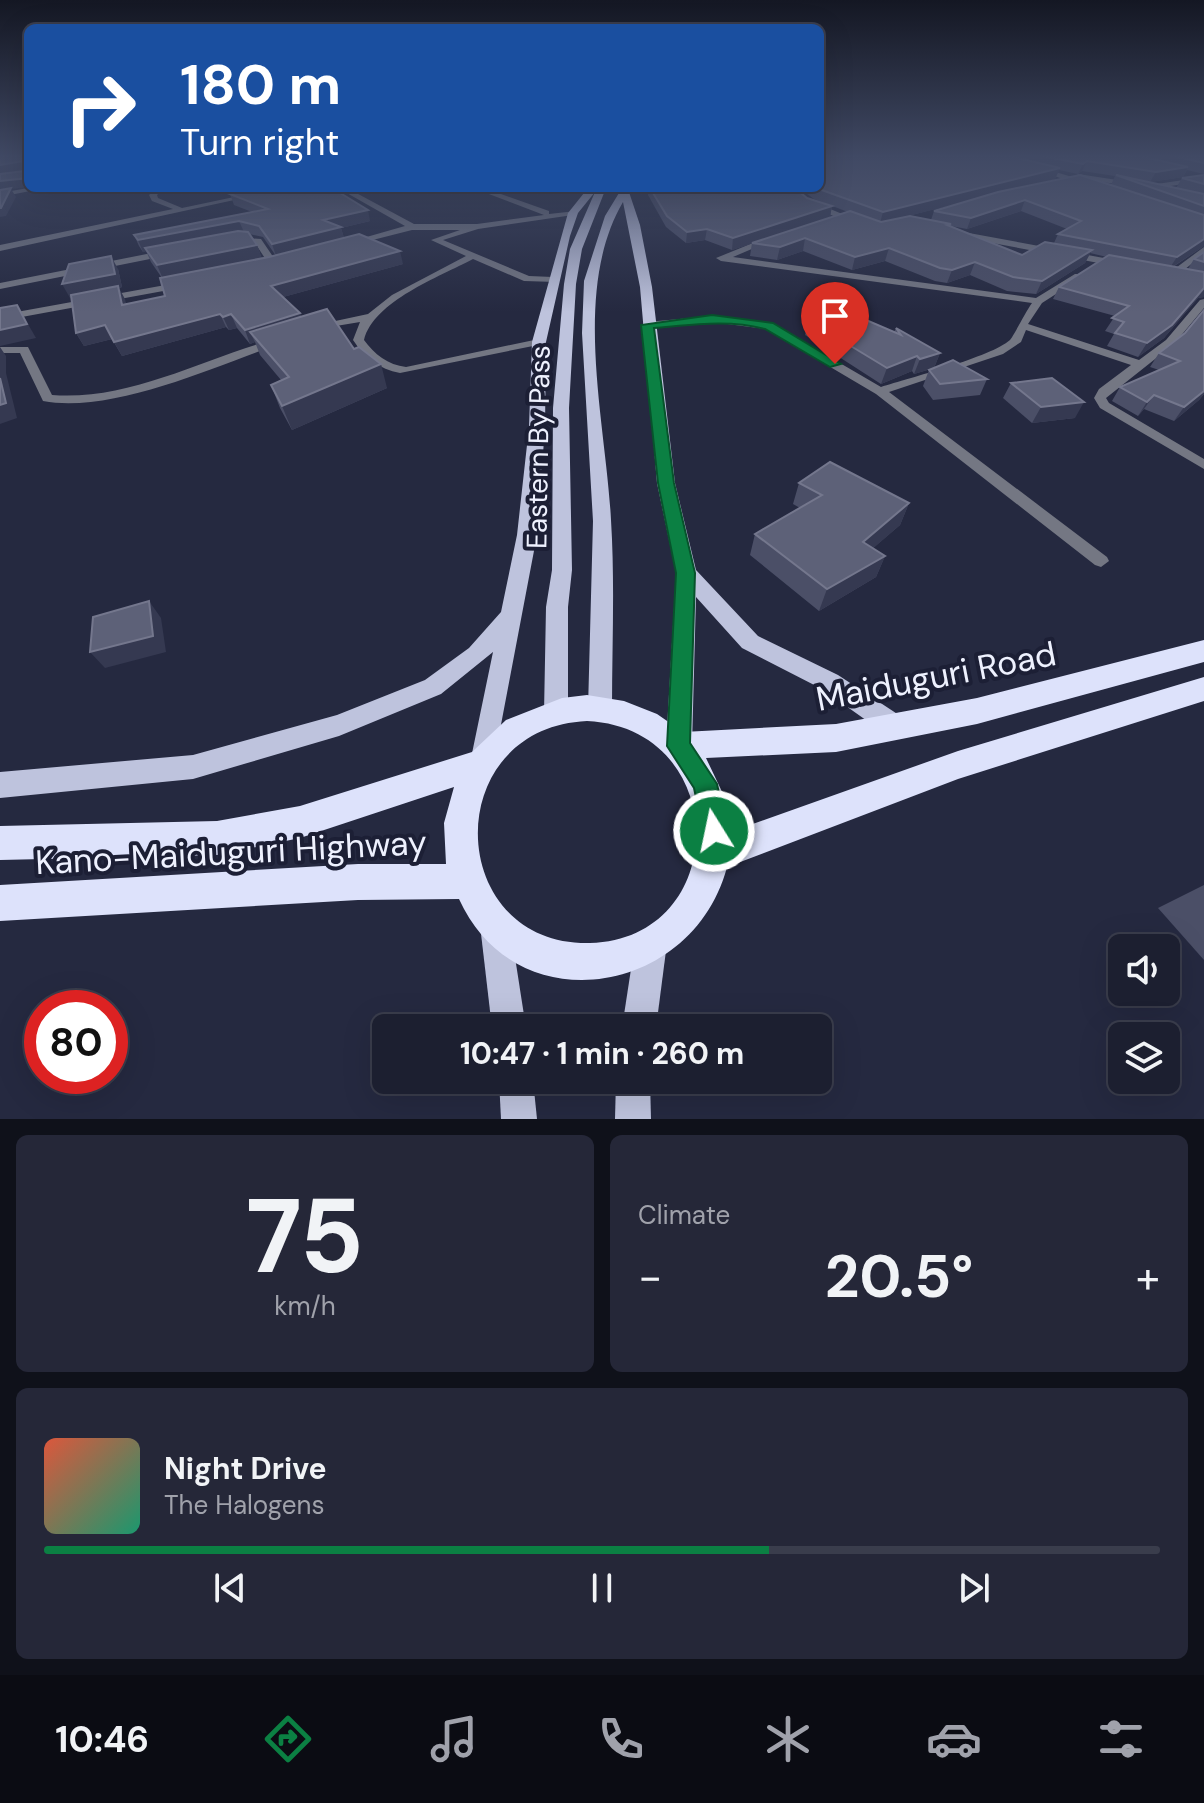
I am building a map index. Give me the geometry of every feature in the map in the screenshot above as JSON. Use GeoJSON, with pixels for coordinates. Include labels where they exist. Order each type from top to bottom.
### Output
{"type":"FeatureCollection","features":[{"type":"Feature","properties":{"kind":"highway","name":"Maiduguri Road"},"geometry":{"type":"LineString","coordinates":[[679,746],[836,738],[977,711],[1204,651]]}},
{"type":"Feature","properties":{"kind":"highway"},"geometry":{"type":"LineString","coordinates":[[712,856],[958,765],[1204,689]]}},
{"type":"Feature","properties":{"kind":"highway"},"geometry":{"type":"LineString","coordinates":[[600,709],[643,720],[679,746],[705,784],[714,831],[712,856],[705,882],[692,905],[651,943],[598,961],[570,961],[542,955],[516,942],[495,925],[478,905],[467,881],[460,856],[459,831],[463,806],[483,763],[516,731],[556,713],[600,709]]}},
{"type":"Feature","properties":{"kind":"highway","name":"Kano-Maiduguri Highway"},"geometry":{"type":"LineString","coordinates":[[0,843],[217,838],[300,822],[483,763]]}},
{"type":"Feature","properties":{"kind":"highway","name":"Kano-Maiduguri Highway"},"geometry":{"type":"LineString","coordinates":[[0,903],[344,882],[467,881]]}},
{"type":"Feature","properties":{"kind":"main road"},"geometry":{"type":"LineString","coordinates":[[483,763],[527,535],[537,427],[539,342],[553,280],[577,208]]}},
{"type":"Feature","properties":{"kind":"main road","name":"Eastern By Pass"},"geometry":{"type":"LineString","coordinates":[[556,713],[557,607],[562,570],[561,408],[570,284],[576,249],[593,208]]}},
{"type":"Feature","properties":{"kind":"main road","name":"Eastern By Pass"},"geometry":{"type":"LineString","coordinates":[[600,709],[602,521],[593,412],[590,281],[615,208]]}},
{"type":"Feature","properties":{"kind":"main road"},"geometry":{"type":"LineString","coordinates":[[631,208],[646,287],[647,325],[666,483],[686,573],[679,746]]}},
{"type":"Feature","properties":{"kind":"main road"},"geometry":{"type":"LineString","coordinates":[[686,573],[750,642],[830,682],[896,727]]}},
{"type":"Feature","properties":{"kind":"main road"},"geometry":{"type":"LineString","coordinates":[[0,785],[193,767],[339,725],[433,687],[477,655],[509,618]]}},
{"type":"Feature","properties":{"kind":"main road"},"geometry":{"type":"LineString","coordinates":[[495,925],[507,1014]]}},
{"type":"Feature","properties":{"kind":"main road"},"geometry":{"type":"LineString","coordinates":[[641,1014],[651,943]]}},
{"type":"Feature","properties":{"kind":"main road"},"geometry":{"type":"LineString","coordinates":[[517,1094],[519,1119]]}},
{"type":"Feature","properties":{"kind":"main road"},"geometry":{"type":"LineString","coordinates":[[633,1094],[633,1119]]}},
{"type":"Feature","properties":{"kind":"street"},"geometry":{"type":"LineString","coordinates":[[0,248],[183,208]]}},
{"type":"Feature","properties":{"kind":"street"},"geometry":{"type":"LineString","coordinates":[[378,208],[412,227]]}},
{"type":"Feature","properties":{"kind":"street"},"geometry":{"type":"LineString","coordinates":[[532,208],[551,215]]}},
{"type":"Feature","properties":{"kind":"street"},"geometry":{"type":"LineString","coordinates":[[821,208],[871,227]]}},
{"type":"Feature","properties":{"kind":"street"},"geometry":{"type":"LineString","coordinates":[[553,280],[527,279],[435,240],[477,227],[573,213]]}},
{"type":"Feature","properties":{"kind":"street"},"geometry":{"type":"LineString","coordinates":[[821,224],[845,218]]}},
{"type":"Feature","properties":{"kind":"street"},"geometry":{"type":"LineString","coordinates":[[339,248],[412,227],[477,227]]}},
{"type":"Feature","properties":{"kind":"street"},"geometry":{"type":"LineString","coordinates":[[945,231],[1130,266]]}},
{"type":"Feature","properties":{"kind":"street"},"geometry":{"type":"LineString","coordinates":[[785,235],[721,258],[1038,301]]}},
{"type":"Feature","properties":{"kind":"street"},"geometry":{"type":"LineString","coordinates":[[219,243],[243,238],[258,241],[277,263],[258,267]]}},
{"type":"Feature","properties":{"kind":"street"},"geometry":{"type":"LineString","coordinates":[[1158,272],[1177,276],[1204,250]]}},
{"type":"Feature","properties":{"kind":"street"},"geometry":{"type":"LineString","coordinates":[[0,286],[175,252]]}},
{"type":"Feature","properties":{"kind":"street"},"geometry":{"type":"LineString","coordinates":[[473,256],[389,301],[362,322],[358,336],[361,349],[391,370],[489,355],[539,342]]}},
{"type":"Feature","properties":{"kind":"street"},"geometry":{"type":"LineString","coordinates":[[880,391],[983,359],[1017,340],[1022,325],[1038,301],[1102,260]]}},
{"type":"Feature","properties":{"kind":"street"},"geometry":{"type":"LineString","coordinates":[[0,318],[199,281]]}},
{"type":"Feature","properties":{"kind":"street"},"geometry":{"type":"LineString","coordinates":[[1204,302],[1170,342],[1103,392],[1100,398],[1104,405],[1204,465]]}},
{"type":"Feature","properties":{"kind":"street"},"geometry":{"type":"LineString","coordinates":[[296,335],[341,321],[369,317]]}},
{"type":"Feature","properties":{"kind":"street"},"geometry":{"type":"LineString","coordinates":[[647,325],[712,319],[769,326],[880,391],[1101,561]]}},
{"type":"Feature","properties":{"kind":"street"},"geometry":{"type":"LineString","coordinates":[[1022,325],[1142,365]]}},
{"type":"Feature","properties":{"kind":"street"},"geometry":{"type":"LineString","coordinates":[[0,350],[24,349],[47,398],[63,401],[133,387],[282,340]]}},
{"type":"Feature","properties":{"kind":"building"},"geometry":{"type":"Polygon","coordinates":[[[662,208],[825,208],[733,238],[707,229],[687,232],[662,208]]]}},
{"type":"Feature","properties":{"kind":"building"},"geometry":{"type":"Polygon","coordinates":[[[872,208],[898,208],[883,212],[872,208]]]}},
{"type":"Feature","properties":{"kind":"building"},"geometry":{"type":"Polygon","coordinates":[[[943,208],[1000,208],[971,218],[934,211],[943,208]]]}},
{"type":"Feature","properties":{"kind":"building"},"geometry":{"type":"Polygon","coordinates":[[[1047,208],[1183,208],[1204,215],[1204,239],[1177,257],[1058,234],[1081,221],[1047,208]]]}},
{"type":"Feature","properties":{"kind":"building"},"geometry":{"type":"Polygon","coordinates":[[[268,209],[368,210],[323,220],[341,227],[272,244],[259,226],[239,221],[138,240],[134,235],[268,209]]]}},
{"type":"Feature","properties":{"kind":"building"},"geometry":{"type":"Polygon","coordinates":[[[850,211],[881,222],[910,216],[951,224],[947,225],[1022,255],[1045,242],[1092,250],[1042,281],[1013,277],[975,262],[952,270],[940,268],[889,248],[855,257],[805,238],[780,247],[752,243],[850,211]]]}},
{"type":"Feature","properties":{"kind":"building"},"geometry":{"type":"Polygon","coordinates":[[[238,231],[248,232],[257,245],[157,265],[145,248],[238,231]]]}},
{"type":"Feature","properties":{"kind":"building"},"geometry":{"type":"Polygon","coordinates":[[[359,234],[400,251],[271,286],[300,313],[245,330],[231,314],[223,317],[220,314],[114,342],[105,325],[76,333],[71,295],[118,286],[122,305],[165,296],[160,278],[269,257],[359,234]]]}},
{"type":"Feature","properties":{"kind":"building"},"geometry":{"type":"Polygon","coordinates":[[[1204,252],[1204,262],[1194,259],[1204,252]]]}},
{"type":"Feature","properties":{"kind":"building"},"geometry":{"type":"Polygon","coordinates":[[[1109,255],[1204,272],[1204,288],[1172,325],[1147,343],[1115,333],[1124,322],[1112,318],[1129,306],[1059,287],[1109,255]]]}},
{"type":"Feature","properties":{"kind":"building"},"geometry":{"type":"Polygon","coordinates":[[[111,256],[115,274],[62,284],[69,264],[111,256]]]}},
{"type":"Feature","properties":{"kind":"building"},"geometry":{"type":"Polygon","coordinates":[[[17,305],[27,324],[0,330],[0,308],[17,305]]]}},
{"type":"Feature","properties":{"kind":"building"},"geometry":{"type":"Polygon","coordinates":[[[838,308],[901,335],[896,328],[940,353],[920,359],[917,356],[887,368],[808,320],[838,308]]]}},
{"type":"Feature","properties":{"kind":"building"},"geometry":{"type":"Polygon","coordinates":[[[327,309],[354,349],[359,347],[381,364],[282,406],[271,385],[289,377],[250,332],[327,309]]]}},
{"type":"Feature","properties":{"kind":"building"},"geometry":{"type":"Polygon","coordinates":[[[1204,310],[1204,391],[1184,407],[1154,395],[1147,402],[1120,387],[1180,361],[1159,353],[1185,333],[1204,310]]]}},
{"type":"Feature","properties":{"kind":"building"},"geometry":{"type":"Polygon","coordinates":[[[953,360],[987,379],[940,384],[929,370],[953,360]]]}},
{"type":"Feature","properties":{"kind":"building"},"geometry":{"type":"Polygon","coordinates":[[[0,378],[6,403],[0,405],[0,378]]]}},
{"type":"Feature","properties":{"kind":"building"},"geometry":{"type":"Polygon","coordinates":[[[1052,378],[1084,402],[1041,407],[1011,383],[1052,378]]]}},
{"type":"Feature","properties":{"kind":"building"},"geometry":{"type":"Polygon","coordinates":[[[830,462],[909,503],[863,542],[885,556],[827,589],[755,534],[822,495],[799,483],[830,462]]]}},
{"type":"Feature","properties":{"kind":"building"},"geometry":{"type":"Polygon","coordinates":[[[149,601],[153,636],[90,652],[93,617],[149,601]]]}},
{"type":"Feature","properties":{"kind":"route"},"geometry":{"type":"LineString","coordinates":[[714,831],[712,807],[705,784],[679,746],[686,573],[666,483],[647,325],[712,319],[753,322],[769,326],[835,364]]}}]}
